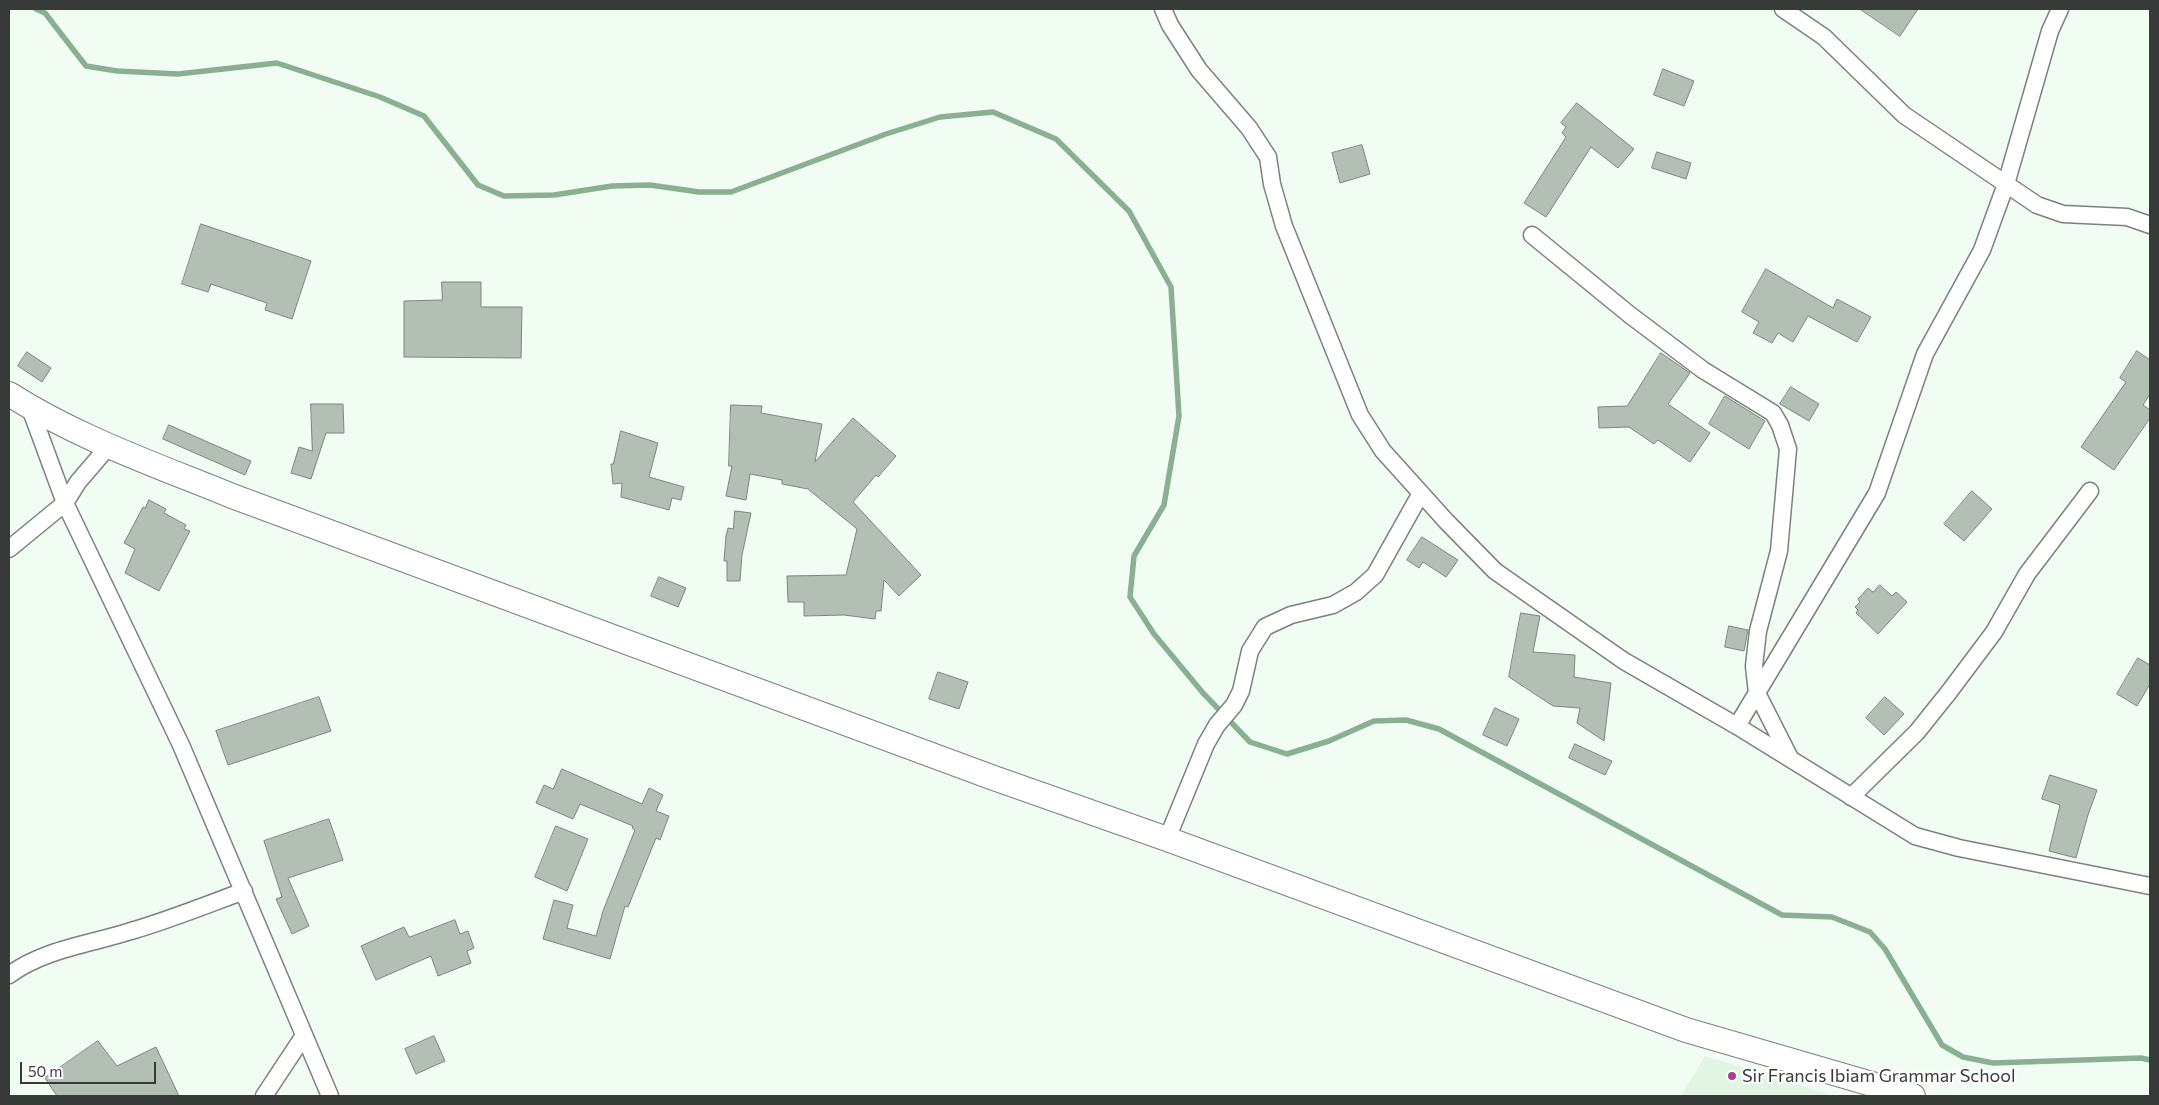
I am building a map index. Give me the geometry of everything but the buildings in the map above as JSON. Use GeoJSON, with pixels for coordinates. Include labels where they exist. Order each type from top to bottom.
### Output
{"type":"FeatureCollection","features":[{"type":"Feature","properties":{"kind":"main road"},"geometry":{"type":"LineString","coordinates":[[9,394],[30,408],[108,448],[250,503],[981,773],[1167,839],[1686,1030],[1913,1096]]}},
{"type":"Feature","properties":{"kind":"street"},"geometry":{"type":"LineString","coordinates":[[1163,9],[1170,25],[1199,70],[1249,128],[1268,157],[1272,184],[1284,226],[1360,415],[1383,451],[1495,571],[1624,660],[1737,726],[1915,836],[1959,848],[2150,886]]}},
{"type":"Feature","properties":{"kind":"street"},"geometry":{"type":"LineString","coordinates":[[1783,9],[1824,37],[1904,115],[2037,205],[2063,214],[2126,217],[2150,225]]}},
{"type":"Feature","properties":{"kind":"street"},"geometry":{"type":"LineString","coordinates":[[1737,726],[1877,493],[1925,354],[1982,250],[2006,184],[2050,31],[2060,9]]}},
{"type":"Feature","properties":{"kind":"street"},"geometry":{"type":"LineString","coordinates":[[1532,234],[1703,370],[1773,413],[1780,425],[1788,449],[1780,551],[1758,631],[1754,666],[1757,693],[1790,759]]}},
{"type":"Feature","properties":{"kind":"street"},"geometry":{"type":"LineString","coordinates":[[30,408],[65,503],[181,745],[244,891],[303,1037],[330,1096]]}},
{"type":"Feature","properties":{"kind":"street"},"geometry":{"type":"LineString","coordinates":[[9,549],[65,503],[83,476],[108,448]]}},
{"type":"Feature","properties":{"kind":"street"},"geometry":{"type":"LineString","coordinates":[[1852,797],[1917,732],[1949,692],[1994,632],[2032,566],[2090,490]]}},
{"type":"Feature","properties":{"kind":"street"},"geometry":{"type":"LineString","coordinates":[[1167,839],[1206,744],[1217,725],[1234,705],[1241,691],[1250,651],[1265,627],[1291,614],[1333,605],[1356,592],[1375,575],[1421,493]]}},
{"type":"Feature","properties":{"kind":"street"},"geometry":{"type":"LineString","coordinates":[[9,975],[19,968],[47,955],[132,931],[244,891]]}},
{"type":"Feature","properties":{"kind":"street"},"geometry":{"type":"LineString","coordinates":[[264,1096],[303,1037]]}},
{"type":"Feature","properties":{"kind":"shaded area","name":"Sir Francis Ibiam Grammar School"},"geometry":{"type":"Polygon","coordinates":[[[1705,1056],[1835,1096],[1681,1096],[1705,1056]]]}},
{"type":"Feature","properties":{"kind":"waterway"},"geometry":{"type":"LineString","coordinates":[[36,9],[45,13],[86,66],[117,71],[178,74],[277,63],[380,97],[424,116],[478,185],[504,196],[554,195],[612,186],[650,185],[699,192],[731,192],[886,134],[940,117],[993,112],[1056,139],[1129,211],[1171,287],[1179,416],[1164,505],[1134,556],[1130,597],[1154,634],[1203,693],[1250,742],[1287,754],[1329,741],[1374,721],[1406,720],[1439,729],[1782,915],[1832,917],[1870,932],[1885,949],[1942,1045],[1963,1057],[1993,1063],[2141,1058],[2150,1060]]}},
{"type":"Feature","properties":{"kind":"place","name":"Sir Francis Ibiam Grammar School"},"geometry":{"type":"Point","coordinates":[1732,1076]}}]}
